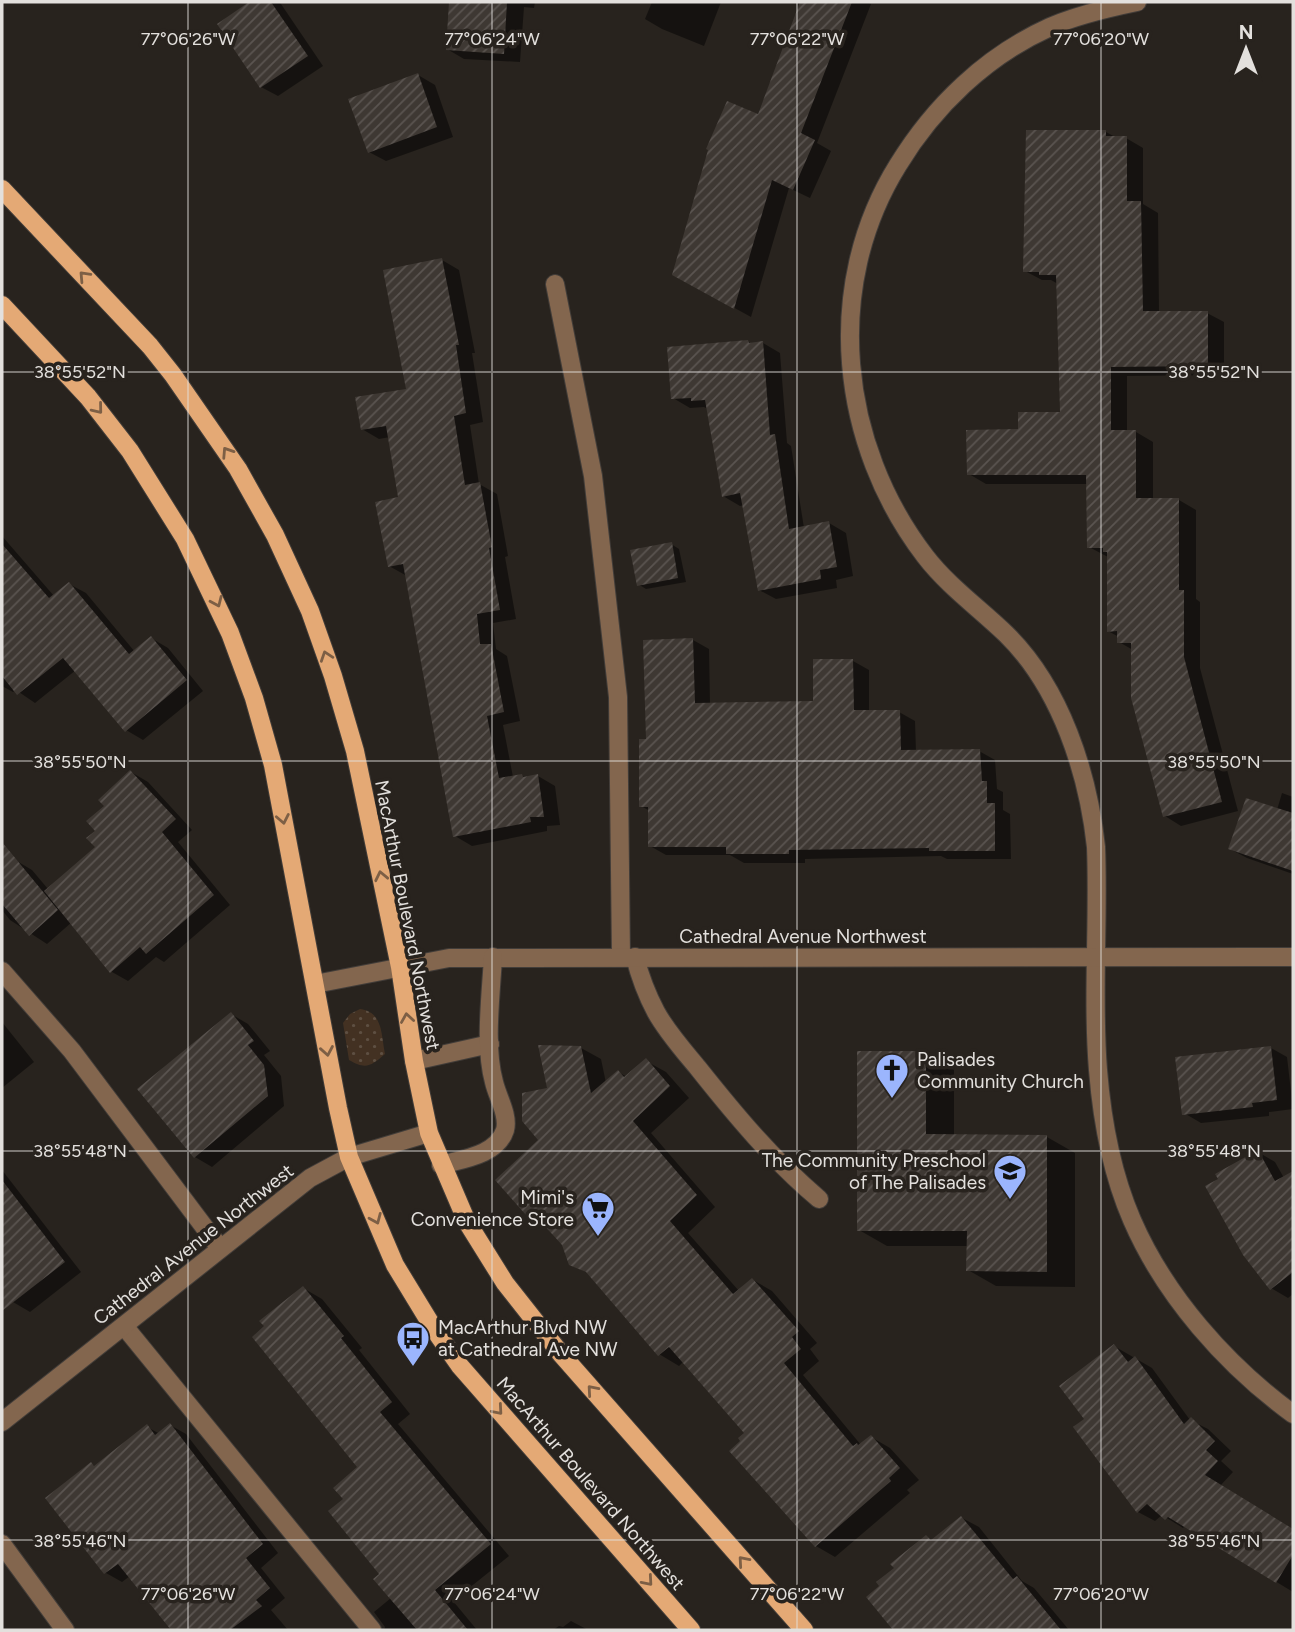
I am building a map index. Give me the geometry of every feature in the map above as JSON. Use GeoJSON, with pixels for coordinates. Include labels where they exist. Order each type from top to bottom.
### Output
{"type":"FeatureCollection","features":[{"type":"Feature","properties":{"kind":"main road","name":"MacArthur Boulevard Northwest"},"geometry":{"type":"LineString","coordinates":[[2,189],[150,346],[173,375],[238,469],[275,535],[310,611],[355,751],[400,967],[414,1061],[429,1133],[467,1223],[505,1283],[561,1354],[804,1630]]}},
{"type":"Feature","properties":{"kind":"main road","name":"MacArthur Boulevard Northwest"},"geometry":{"type":"LineString","coordinates":[[2,305],[88,397],[130,451],[169,509],[217,601],[254,698],[272,765],[349,1157],[395,1265],[447,1347],[490,1401],[691,1630]]}},
{"type":"Feature","properties":{"kind":"street"},"geometry":{"type":"LineString","coordinates":[[1137,2],[1104,9],[1051,26],[1020,43],[980,71],[936,113],[913,141],[878,204],[856,272],[850,309],[850,368],[860,427],[869,455],[894,509],[915,543],[947,581],[1008,636],[1024,657],[1052,700],[1074,747],[1088,796],[1096,847],[1096,1031],[1100,1088],[1114,1164],[1132,1220],[1161,1272],[1195,1321],[1236,1366],[1293,1414]]}},
{"type":"Feature","properties":{"kind":"street"},"geometry":{"type":"LineString","coordinates":[[555,284],[593,476],[618,697],[628,957],[657,1015],[683,1049],[781,1166],[818,1199]]}},
{"type":"Feature","properties":{"kind":"street"},"geometry":{"type":"LineString","coordinates":[[441,1165],[494,1147],[505,1129],[493,1079],[490,1044],[493,957]]}},
{"type":"Feature","properties":{"kind":"street","name":"Cathedral Avenue Northwest"},"geometry":{"type":"LineString","coordinates":[[315,984],[449,958],[1293,957]]}},
{"type":"Feature","properties":{"kind":"street"},"geometry":{"type":"LineString","coordinates":[[2,971],[72,1051],[220,1248]]}},
{"type":"Feature","properties":{"kind":"street"},"geometry":{"type":"LineString","coordinates":[[414,1061],[490,1044]]}},
{"type":"Feature","properties":{"kind":"street","name":"Cathedral Avenue Northwest"},"geometry":{"type":"LineString","coordinates":[[2,1422],[310,1178],[349,1157],[429,1133]]}},
{"type":"Feature","properties":{"kind":"street"},"geometry":{"type":"LineString","coordinates":[[124,1326],[372,1630]]}},
{"type":"Feature","properties":{"kind":"street"},"geometry":{"type":"LineString","coordinates":[[2,1544],[65,1630]]}},
{"type":"Feature","properties":{"kind":"shaded area"},"geometry":{"type":"Polygon","coordinates":[[[360,1009],[368,1011],[377,1019],[385,1054],[364,1066],[349,1060],[343,1023],[350,1014],[360,1009]]]}},
{"type":"Feature","properties":{"kind":"building"},"geometry":{"type":"Polygon","coordinates":[[[249,2],[271,2],[308,56],[260,88],[217,24],[249,2]]]}},
{"type":"Feature","properties":{"kind":"building"},"geometry":{"type":"Polygon","coordinates":[[[449,2],[507,2],[504,54],[446,50],[449,2]]]}},
{"type":"Feature","properties":{"kind":"building"},"geometry":{"type":"Polygon","coordinates":[[[800,2],[852,2],[801,133],[815,140],[793,190],[772,180],[734,309],[672,275],[708,150],[706,149],[727,101],[758,114],[800,2]]]}},
{"type":"Feature","properties":{"kind":"building"},"geometry":{"type":"Polygon","coordinates":[[[418,73],[437,127],[368,153],[348,99],[418,73]]]}},
{"type":"Feature","properties":{"kind":"building"},"geometry":{"type":"Polygon","coordinates":[[[1026,130],[1106,130],[1106,136],[1127,136],[1127,201],[1141,201],[1143,311],[1208,311],[1208,366],[1111,367],[1111,430],[1136,430],[1136,498],[1179,498],[1179,590],[1184,590],[1184,657],[1222,802],[1163,817],[1131,698],[1131,643],[1117,643],[1117,631],[1107,632],[1107,552],[1103,552],[1103,548],[1087,548],[1086,475],[967,475],[966,430],[1018,429],[1018,412],[1060,412],[1056,275],[1023,272],[1026,130]]]}},
{"type":"Feature","properties":{"kind":"building"},"geometry":{"type":"Polygon","coordinates":[[[442,258],[459,345],[456,345],[466,413],[454,416],[465,485],[480,482],[500,610],[477,614],[480,644],[491,644],[504,712],[487,716],[499,778],[538,774],[544,817],[530,817],[531,822],[453,837],[403,564],[388,567],[375,502],[398,497],[386,426],[361,430],[355,397],[406,389],[383,270],[442,258]]]}},
{"type":"Feature","properties":{"kind":"building"},"geometry":{"type":"Polygon","coordinates":[[[748,340],[749,343],[763,341],[770,435],[775,434],[789,529],[829,521],[837,567],[820,570],[821,579],[758,591],[740,493],[722,497],[705,400],[671,399],[667,347],[748,340]]]}},
{"type":"Feature","properties":{"kind":"building"},"geometry":{"type":"Polygon","coordinates":[[[672,542],[678,578],[637,586],[630,550],[672,542]]]}},
{"type":"Feature","properties":{"kind":"building"},"geometry":{"type":"Polygon","coordinates":[[[2,544],[49,598],[69,582],[129,654],[151,636],[187,680],[125,732],[63,658],[17,695],[2,676],[2,544]]]}},
{"type":"Feature","properties":{"kind":"building"},"geometry":{"type":"Polygon","coordinates":[[[693,638],[695,703],[813,701],[813,659],[853,659],[854,710],[900,710],[901,750],[980,749],[982,781],[987,781],[987,803],[995,803],[995,851],[929,851],[929,848],[789,850],[789,854],[726,854],[726,847],[648,847],[648,807],[639,807],[639,739],[646,739],[643,640],[693,638]]]}},
{"type":"Feature","properties":{"kind":"building"},"geometry":{"type":"Polygon","coordinates":[[[130,770],[176,819],[162,832],[214,895],[146,954],[140,947],[110,973],[44,891],[95,847],[86,838],[95,831],[86,821],[104,806],[98,800],[130,770]]]}},
{"type":"Feature","properties":{"kind":"building"},"geometry":{"type":"Polygon","coordinates":[[[1246,798],[1293,813],[1293,871],[1228,849],[1246,798]]]}},
{"type":"Feature","properties":{"kind":"building"},"geometry":{"type":"Polygon","coordinates":[[[2,842],[58,910],[29,936],[2,904],[2,842]]]}},
{"type":"Feature","properties":{"kind":"building"},"geometry":{"type":"Polygon","coordinates":[[[231,1012],[254,1041],[248,1045],[264,1065],[268,1096],[194,1158],[137,1089],[231,1012]]]}},
{"type":"Feature","properties":{"kind":"building"},"geometry":{"type":"Polygon","coordinates":[[[538,1045],[581,1046],[591,1093],[618,1070],[624,1077],[646,1058],[670,1086],[633,1121],[697,1195],[670,1221],[733,1294],[752,1278],[799,1331],[792,1337],[801,1349],[784,1363],[853,1446],[871,1435],[900,1468],[889,1478],[891,1481],[815,1547],[729,1451],[744,1433],[669,1347],[658,1356],[586,1272],[569,1265],[562,1245],[553,1235],[530,1211],[526,1215],[495,1180],[538,1140],[522,1121],[522,1093],[547,1088],[538,1045]]]}},
{"type":"Feature","properties":{"kind":"building"},"geometry":{"type":"Polygon","coordinates":[[[1271,1046],[1277,1100],[1252,1103],[1253,1107],[1182,1115],[1175,1057],[1271,1046]]]}},
{"type":"Feature","properties":{"kind":"building"},"geometry":{"type":"Polygon","coordinates":[[[857,1051],[926,1051],[926,1134],[1047,1135],[1047,1272],[966,1271],[967,1231],[857,1231],[857,1051]]]}},
{"type":"Feature","properties":{"kind":"building"},"geometry":{"type":"Polygon","coordinates":[[[1258,1150],[1275,1181],[1293,1171],[1293,1272],[1270,1290],[1243,1255],[1205,1186],[1218,1179],[1215,1174],[1258,1150]]]}},
{"type":"Feature","properties":{"kind":"building"},"geometry":{"type":"Polygon","coordinates":[[[2,1180],[65,1262],[2,1311],[2,1180]]]}},
{"type":"Feature","properties":{"kind":"building"},"geometry":{"type":"Polygon","coordinates":[[[303,1286],[392,1402],[380,1412],[491,1544],[435,1590],[468,1630],[417,1630],[373,1579],[379,1574],[328,1511],[343,1499],[333,1488],[357,1467],[252,1337],[264,1326],[259,1321],[303,1286]]]}},
{"type":"Feature","properties":{"kind":"building"},"geometry":{"type":"Polygon","coordinates":[[[1114,1344],[1128,1362],[1135,1356],[1184,1424],[1191,1417],[1215,1441],[1206,1450],[1218,1461],[1205,1475],[1293,1529],[1293,1555],[1276,1583],[1168,1517],[1165,1520],[1147,1504],[1137,1513],[1073,1427],[1084,1419],[1059,1386],[1114,1344]]]}},
{"type":"Feature","properties":{"kind":"building"},"geometry":{"type":"Polygon","coordinates":[[[170,1423],[263,1544],[246,1558],[270,1588],[256,1600],[262,1606],[230,1630],[171,1630],[118,1564],[104,1574],[45,1498],[91,1462],[94,1466],[147,1424],[155,1435],[170,1423]]]}},
{"type":"Feature","properties":{"kind":"building"},"geometry":{"type":"Polygon","coordinates":[[[961,1516],[1013,1579],[1017,1576],[1061,1630],[893,1630],[866,1597],[879,1586],[876,1582],[894,1568],[890,1564],[926,1535],[931,1540],[961,1516]]]}},
{"type":"Feature","properties":{"kind":"place","name":"Palisades Community Church"},"geometry":{"type":"Point","coordinates":[892,1100]}},
{"type":"Feature","properties":{"kind":"place","name":"The Community Preschool of The Palisades"},"geometry":{"type":"Point","coordinates":[1010,1201]}},
{"type":"Feature","properties":{"kind":"place","name":"Mimi's Convenience Store"},"geometry":{"type":"Point","coordinates":[598,1238]}},
{"type":"Feature","properties":{"kind":"place","name":"MacArthur Blvd NW at Cathedral Ave NW"},"geometry":{"type":"Point","coordinates":[413,1368]}}]}
